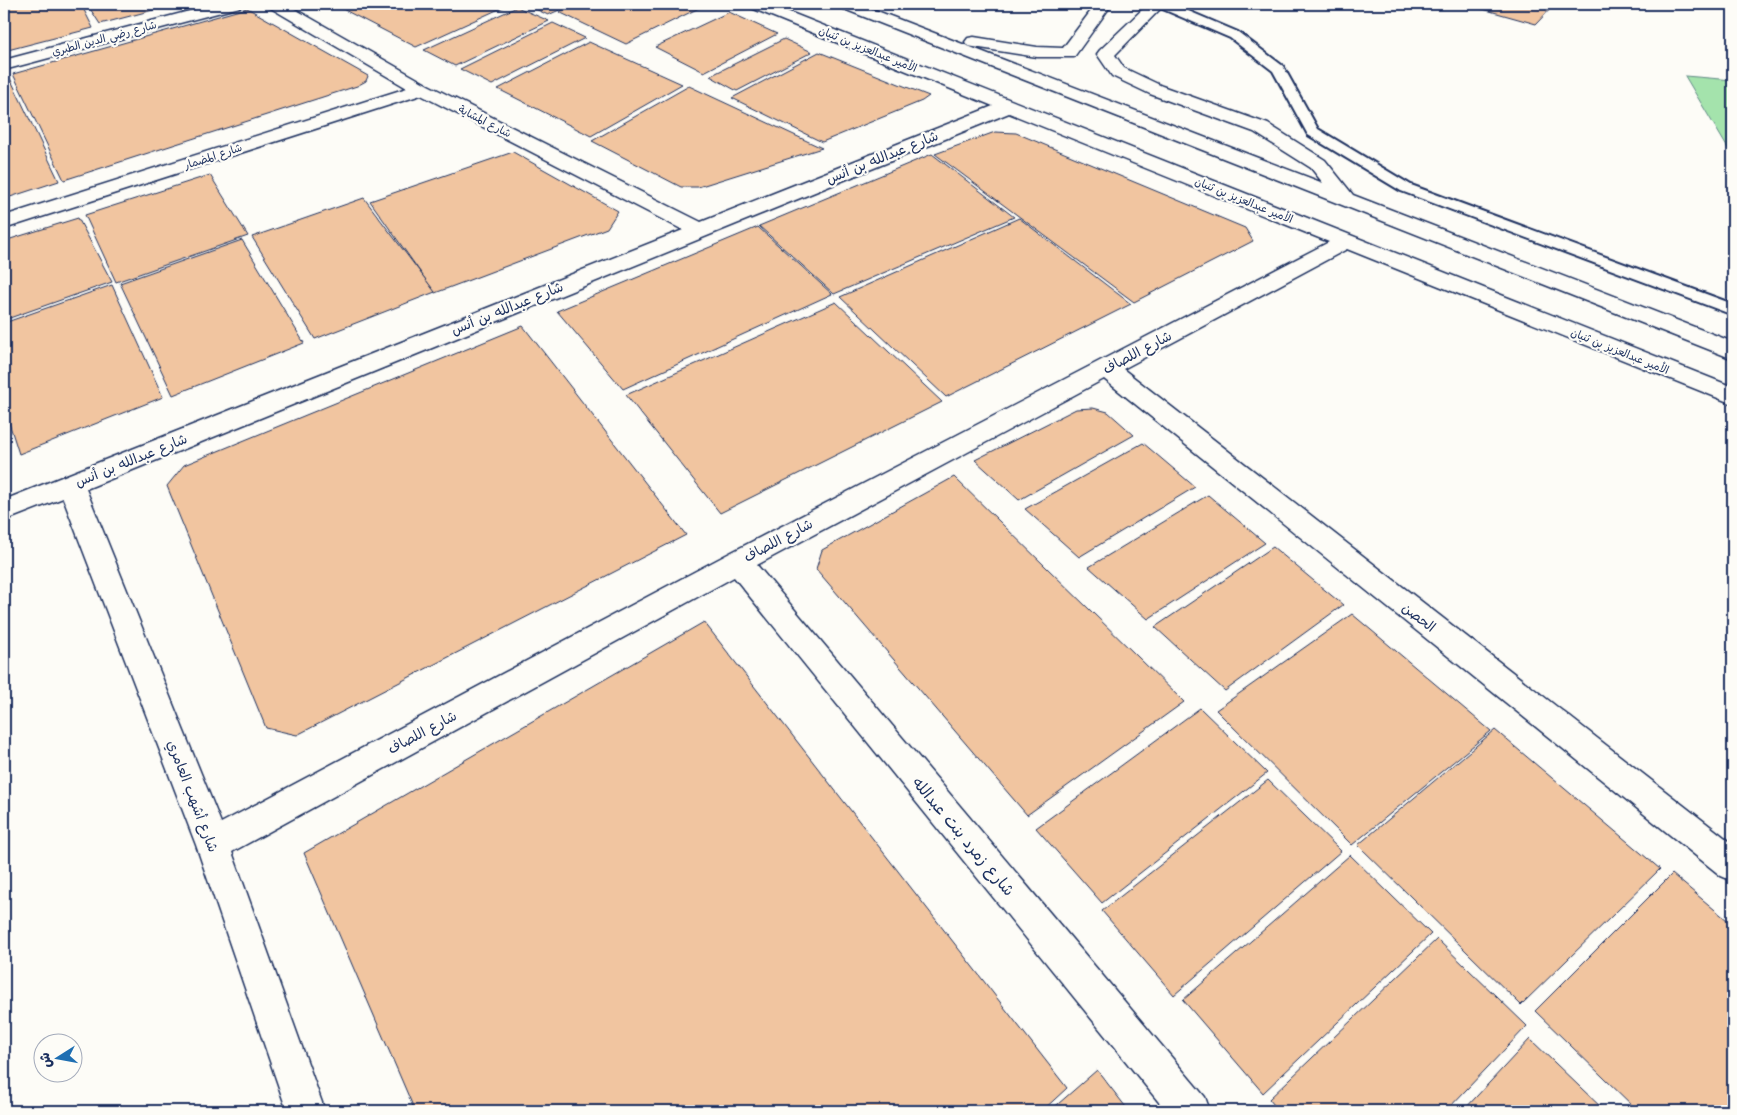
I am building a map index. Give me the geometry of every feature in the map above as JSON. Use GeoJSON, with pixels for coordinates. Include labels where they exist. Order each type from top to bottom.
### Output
{"type":"FeatureCollection","features":[{"type":"Feature","properties":{"kind":"street","name":"شارع رضي الدين الطبري"},"geometry":{"type":"LineString","coordinates":[[4,65],[234,4]]}},
{"type":"Feature","properties":{"kind":"street","name":"شارع المشاية"},"geometry":{"type":"LineString","coordinates":[[275,4],[422,89],[700,230]]}},
{"type":"Feature","properties":{"kind":"street","name":"الأمير عبدالعزيز بن ثنيان"},"geometry":{"type":"LineString","coordinates":[[755,4],[1733,396]]}},
{"type":"Feature","properties":{"kind":"street"},"geometry":{"type":"LineString","coordinates":[[845,4],[1733,351]]}},
{"type":"Feature","properties":{"kind":"street"},"geometry":{"type":"LineString","coordinates":[[930,37],[1037,52],[1068,53],[1104,4]]}},
{"type":"Feature","properties":{"kind":"street"},"geometry":{"type":"LineString","coordinates":[[1157,4],[1106,54],[1118,72],[1156,90],[1260,128],[1318,164],[1346,199]]}},
{"type":"Feature","properties":{"kind":"street","name":"شارع المضمار"},"geometry":{"type":"LineString","coordinates":[[4,223],[422,89]]}},
{"type":"Feature","properties":{"kind":"street","name":"شارع عبدالله بن أنس"},"geometry":{"type":"LineString","coordinates":[[4,511],[1010,106]]}},
{"type":"Feature","properties":{"kind":"street","name":"شارع اللصاف"},"geometry":{"type":"LineString","coordinates":[[213,845],[738,562],[1347,241]]}},
{"type":"Feature","properties":{"kind":"street","name":"الحصن"},"geometry":{"type":"LineString","coordinates":[[1105,368],[1733,865]]}},
{"type":"Feature","properties":{"kind":"street","name":"شارع أشهب العامري"},"geometry":{"type":"LineString","coordinates":[[71,485],[213,845],[306,1111]]}},
{"type":"Feature","properties":{"kind":"street","name":"شارع زمرد بنت عبدالله"},"geometry":{"type":"LineString","coordinates":[[738,562],[1191,1111]]}},
{"type":"Feature","properties":{"kind":"lane"},"geometry":{"type":"LineString","coordinates":[[1162,4],[1234,35],[1278,69],[1313,132],[1406,188],[1733,310]]}},
{"type":"Feature","properties":{"kind":"green space"},"geometry":{"type":"Polygon","coordinates":[[[1685,76],[1733,80],[1733,157],[1685,76]]]}},
{"type":"Feature","properties":{"kind":"building"},"geometry":{"type":"Polygon","coordinates":[[[4,4],[81,4],[93,28],[4,51],[4,4]]]}},
{"type":"Feature","properties":{"kind":"building"},"geometry":{"type":"Polygon","coordinates":[[[87,4],[176,4],[100,24],[87,4]]]}},
{"type":"Feature","properties":{"kind":"building"},"geometry":{"type":"Polygon","coordinates":[[[333,4],[510,4],[416,47],[333,4]]]}},
{"type":"Feature","properties":{"kind":"building"},"geometry":{"type":"Polygon","coordinates":[[[525,4],[573,4],[548,15],[525,4]]]}},
{"type":"Feature","properties":{"kind":"building"},"geometry":{"type":"Polygon","coordinates":[[[577,4],[697,4],[703,6],[626,44],[559,12],[577,4]]]}},
{"type":"Feature","properties":{"kind":"building"},"geometry":{"type":"Polygon","coordinates":[[[1465,4],[1555,4],[1536,24],[1465,4]]]}},
{"type":"Feature","properties":{"kind":"building"},"geometry":{"type":"Polygon","coordinates":[[[517,7],[549,21],[455,66],[424,50],[517,7]]]}},
{"type":"Feature","properties":{"kind":"building"},"geometry":{"type":"Polygon","coordinates":[[[247,8],[368,76],[366,81],[357,86],[64,180],[13,74],[247,8]]]}},
{"type":"Feature","properties":{"kind":"building"},"geometry":{"type":"Polygon","coordinates":[[[729,12],[777,34],[704,72],[655,47],[729,12]]]}},
{"type":"Feature","properties":{"kind":"building"},"geometry":{"type":"Polygon","coordinates":[[[553,23],[585,38],[492,85],[460,69],[553,23]]]}},
{"type":"Feature","properties":{"kind":"building"},"geometry":{"type":"Polygon","coordinates":[[[784,39],[812,52],[737,91],[710,76],[784,39]]]}},
{"type":"Feature","properties":{"kind":"building"},"geometry":{"type":"Polygon","coordinates":[[[589,42],[682,84],[591,136],[498,89],[589,42]]]}},
{"type":"Feature","properties":{"kind":"building"},"geometry":{"type":"Polygon","coordinates":[[[819,52],[929,96],[922,101],[822,142],[732,98],[819,52]]]}},
{"type":"Feature","properties":{"kind":"building"},"geometry":{"type":"Polygon","coordinates":[[[9,76],[59,181],[4,199],[4,78],[9,76]]]}},
{"type":"Feature","properties":{"kind":"building"},"geometry":{"type":"Polygon","coordinates":[[[689,86],[822,148],[698,187],[681,187],[592,141],[689,86]]]}},
{"type":"Feature","properties":{"kind":"building"},"geometry":{"type":"Polygon","coordinates":[[[995,132],[1016,133],[1245,228],[1253,241],[1134,302],[935,154],[995,132]]]}},
{"type":"Feature","properties":{"kind":"building"},"geometry":{"type":"Polygon","coordinates":[[[513,152],[618,211],[607,228],[435,293],[370,201],[513,152]]]}},
{"type":"Feature","properties":{"kind":"building"},"geometry":{"type":"Polygon","coordinates":[[[932,154],[1014,217],[834,294],[759,226],[932,154]]]}},
{"type":"Feature","properties":{"kind":"building"},"geometry":{"type":"Polygon","coordinates":[[[210,175],[248,236],[116,282],[85,215],[210,175]]]}},
{"type":"Feature","properties":{"kind":"building"},"geometry":{"type":"Polygon","coordinates":[[[364,198],[435,292],[315,339],[252,237],[364,198]]]}},
{"type":"Feature","properties":{"kind":"building"},"geometry":{"type":"Polygon","coordinates":[[[78,218],[112,282],[4,320],[4,241],[78,218]]]}},
{"type":"Feature","properties":{"kind":"building"},"geometry":{"type":"Polygon","coordinates":[[[1019,218],[1131,304],[946,397],[840,297],[1019,218]]]}},
{"type":"Feature","properties":{"kind":"building"},"geometry":{"type":"Polygon","coordinates":[[[758,227],[832,294],[623,389],[557,311],[758,227]]]}},
{"type":"Feature","properties":{"kind":"building"},"geometry":{"type":"Polygon","coordinates":[[[242,240],[304,343],[173,395],[120,283],[242,240]]]}},
{"type":"Feature","properties":{"kind":"building"},"geometry":{"type":"Polygon","coordinates":[[[112,285],[163,397],[19,454],[4,407],[4,323],[112,285]]]}},
{"type":"Feature","properties":{"kind":"building"},"geometry":{"type":"Polygon","coordinates":[[[836,302],[942,402],[720,513],[626,395],[836,302]]]}},
{"type":"Feature","properties":{"kind":"building"},"geometry":{"type":"Polygon","coordinates":[[[523,326],[686,535],[297,735],[266,728],[167,486],[184,465],[523,326]]]}},
{"type":"Feature","properties":{"kind":"building"},"geometry":{"type":"Polygon","coordinates":[[[1093,408],[1108,412],[1134,435],[1019,500],[975,460],[1076,409],[1093,408]]]}},
{"type":"Feature","properties":{"kind":"building"},"geometry":{"type":"Polygon","coordinates":[[[1143,443],[1195,487],[1079,557],[1025,509],[1143,443]]]}},
{"type":"Feature","properties":{"kind":"building"},"geometry":{"type":"Polygon","coordinates":[[[954,477],[1184,702],[1027,815],[816,569],[822,550],[954,477]]]}},
{"type":"Feature","properties":{"kind":"building"},"geometry":{"type":"Polygon","coordinates":[[[1208,495],[1265,543],[1148,619],[1089,567],[1208,495]]]}},
{"type":"Feature","properties":{"kind":"building"},"geometry":{"type":"Polygon","coordinates":[[[1273,547],[1343,605],[1225,691],[1155,627],[1273,547]]]}},
{"type":"Feature","properties":{"kind":"building"},"geometry":{"type":"Polygon","coordinates":[[[1352,614],[1491,731],[1352,845],[1216,710],[1352,614]]]}},
{"type":"Feature","properties":{"kind":"building"},"geometry":{"type":"Polygon","coordinates":[[[704,622],[1067,1088],[1042,1111],[415,1111],[304,853],[704,622]]]}},
{"type":"Feature","properties":{"kind":"building"},"geometry":{"type":"Polygon","coordinates":[[[1200,708],[1267,773],[1102,903],[1036,828],[1200,708]]]}},
{"type":"Feature","properties":{"kind":"building"},"geometry":{"type":"Polygon","coordinates":[[[1495,730],[1660,869],[1521,1005],[1358,845],[1495,730]]]}},
{"type":"Feature","properties":{"kind":"building"},"geometry":{"type":"Polygon","coordinates":[[[1268,780],[1341,851],[1174,995],[1102,911],[1268,780]]]}},
{"type":"Feature","properties":{"kind":"building"},"geometry":{"type":"Polygon","coordinates":[[[1350,855],[1431,934],[1263,1093],[1183,1000],[1350,855]]]}},
{"type":"Feature","properties":{"kind":"building"},"geometry":{"type":"Polygon","coordinates":[[[1672,874],[1733,925],[1733,1111],[1638,1111],[1535,1011],[1672,874]]]}},
{"type":"Feature","properties":{"kind":"building"},"geometry":{"type":"Polygon","coordinates":[[[1437,939],[1527,1026],[1446,1111],[1279,1111],[1269,1099],[1437,939]]]}},
{"type":"Feature","properties":{"kind":"building"},"geometry":{"type":"Polygon","coordinates":[[[1530,1039],[1605,1111],[1463,1111],[1530,1039]]]}},
{"type":"Feature","properties":{"kind":"building"},"geometry":{"type":"Polygon","coordinates":[[[1097,1070],[1129,1111],[1050,1111],[1097,1070]]]}}]}
